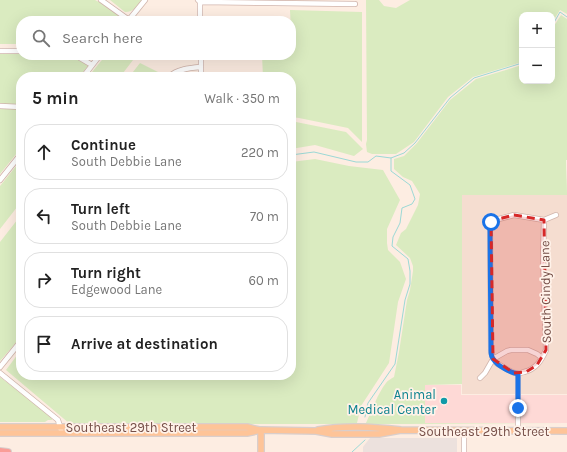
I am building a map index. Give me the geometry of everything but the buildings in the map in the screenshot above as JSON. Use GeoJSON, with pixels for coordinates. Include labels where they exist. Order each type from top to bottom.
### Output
{"type":"FeatureCollection","features":[{"type":"Feature","properties":{"kind":"highway"},"geometry":{"type":"LineString","coordinates":[[0,451],[8,452]]}},
{"type":"Feature","properties":{"kind":"main road","name":"Southeast 29th Street"},"geometry":{"type":"LineString","coordinates":[[0,427],[247,427],[261,430],[316,431],[332,427],[379,427],[400,430],[567,431]]}},
{"type":"Feature","properties":{"kind":"main road","name":"Southeast 29th Street"},"geometry":{"type":"LineString","coordinates":[[0,433],[247,433],[261,430]]}},
{"type":"Feature","properties":{"kind":"main road"},"geometry":{"type":"LineString","coordinates":[[261,430],[261,452]]}},
{"type":"Feature","properties":{"kind":"street"},"geometry":{"type":"LineString","coordinates":[[101,0],[122,16]]}},
{"type":"Feature","properties":{"kind":"street"},"geometry":{"type":"LineString","coordinates":[[133,16],[145,0]]}},
{"type":"Feature","properties":{"kind":"street"},"geometry":{"type":"LineString","coordinates":[[200,16],[199,1],[355,4]]}},
{"type":"Feature","properties":{"kind":"street"},"geometry":{"type":"LineString","coordinates":[[0,50],[16,51]]}},
{"type":"Feature","properties":{"kind":"street"},"geometry":{"type":"LineString","coordinates":[[84,60],[92,65]]}},
{"type":"Feature","properties":{"kind":"street"},"geometry":{"type":"LineString","coordinates":[[86,72],[96,60]]}},
{"type":"Feature","properties":{"kind":"street"},"geometry":{"type":"LineString","coordinates":[[201,60],[201,72]]}},
{"type":"Feature","properties":{"kind":"street"},"geometry":{"type":"LineString","coordinates":[[176,72],[201,67]]}},
{"type":"Feature","properties":{"kind":"street"},"geometry":{"type":"LineString","coordinates":[[0,106],[16,107]]}},
{"type":"Feature","properties":{"kind":"street"},"geometry":{"type":"LineString","coordinates":[[0,180],[16,160]]}},
{"type":"Feature","properties":{"kind":"street"},"geometry":{"type":"LineString","coordinates":[[480,378],[485,373],[492,359],[491,222],[514,215],[544,220],[556,215]]}},
{"type":"Feature","properties":{"kind":"street","name":"South Cindy Lane"},"geometry":{"type":"LineString","coordinates":[[518,374],[532,369],[537,365],[546,350],[543,258],[544,220]]}},
{"type":"Feature","properties":{"kind":"street"},"geometry":{"type":"LineString","coordinates":[[0,367],[16,347]]}},
{"type":"Feature","properties":{"kind":"street"},"geometry":{"type":"LineString","coordinates":[[492,359],[511,350],[533,351],[542,358]]}},
{"type":"Feature","properties":{"kind":"street"},"geometry":{"type":"LineString","coordinates":[[492,359],[518,374],[518,430]]}},
{"type":"Feature","properties":{"kind":"street"},"geometry":{"type":"LineString","coordinates":[[0,373],[58,420],[62,434]]}},
{"type":"Feature","properties":{"kind":"street"},"geometry":{"type":"LineString","coordinates":[[464,431],[464,452]]}},
{"type":"Feature","properties":{"kind":"highlighted area"},"geometry":{"type":"Polygon","coordinates":[[[514,215],[544,220],[546,350],[537,365],[526,372],[514,373],[493,359],[491,221],[514,215]]]}},
{"type":"Feature","properties":{"kind":"shaded area"},"geometry":{"type":"Polygon","coordinates":[[[462,195],[567,195],[567,394],[462,394],[462,195]]]}},
{"type":"Feature","properties":{"kind":"shaded area"},"geometry":{"type":"Polygon","coordinates":[[[425,385],[461,385],[461,395],[567,395],[567,423],[425,423],[425,385]]]}},
{"type":"Feature","properties":{"kind":"shaded area"},"geometry":{"type":"Polygon","coordinates":[[[370,438],[457,438],[457,452],[363,452],[363,447],[370,438]]]}},
{"type":"Feature","properties":{"kind":"green space"},"geometry":{"type":"Polygon","coordinates":[[[0,0],[95,0],[120,16],[16,16],[16,44],[0,44],[0,0]]]}},
{"type":"Feature","properties":{"kind":"green space"},"geometry":{"type":"Polygon","coordinates":[[[110,0],[142,0],[133,10],[125,12],[110,0]]]}},
{"type":"Feature","properties":{"kind":"green space"},"geometry":{"type":"Polygon","coordinates":[[[366,0],[379,0],[384,6],[396,8],[410,0],[567,0],[567,14],[560,10],[555,18],[555,12],[519,12],[519,63],[473,77],[448,97],[414,142],[396,154],[372,154],[367,152],[366,0]]]}},
{"type":"Feature","properties":{"kind":"green space"},"geometry":{"type":"Polygon","coordinates":[[[290,10],[362,12],[362,142],[348,128],[296,118],[296,72],[263,72],[262,60],[296,60],[296,16],[290,16],[290,10]]]}},
{"type":"Feature","properties":{"kind":"green space"},"geometry":{"type":"Polygon","coordinates":[[[561,15],[567,19],[567,195],[462,195],[462,384],[425,385],[425,423],[407,423],[567,424],[70,424],[18,380],[296,380],[296,161],[315,159],[349,166],[383,170],[400,200],[387,229],[387,243],[388,250],[400,262],[406,279],[398,302],[389,363],[361,406],[357,423],[366,423],[383,387],[394,377],[413,271],[410,258],[396,245],[401,233],[406,229],[418,205],[420,194],[412,181],[403,177],[394,169],[394,159],[404,156],[417,143],[450,100],[476,79],[519,66],[519,84],[555,84],[555,24],[561,15]]]}},
{"type":"Feature","properties":{"kind":"green space"},"geometry":{"type":"Polygon","coordinates":[[[0,53],[16,53],[16,60],[79,60],[88,66],[83,72],[16,72],[16,154],[0,174],[0,53]]]}},
{"type":"Feature","properties":{"kind":"green space"},"geometry":{"type":"Polygon","coordinates":[[[102,60],[133,60],[124,72],[92,72],[102,60]]]}},
{"type":"Feature","properties":{"kind":"green space"},"geometry":{"type":"Polygon","coordinates":[[[140,63],[158,72],[133,72],[140,63]]]}},
{"type":"Feature","properties":{"kind":"green space"},"geometry":{"type":"Polygon","coordinates":[[[296,122],[346,132],[363,149],[354,156],[315,145],[296,148],[296,122]]]}},
{"type":"Feature","properties":{"kind":"green space"},"geometry":{"type":"Polygon","coordinates":[[[16,166],[16,208],[0,229],[0,186],[16,166]]]}},
{"type":"Feature","properties":{"kind":"green space"},"geometry":{"type":"Polygon","coordinates":[[[16,221],[16,343],[0,361],[0,242],[16,221]]]}},
{"type":"Feature","properties":{"kind":"green space"},"geometry":{"type":"Polygon","coordinates":[[[16,357],[16,378],[6,370],[16,357]]]}},
{"type":"Feature","properties":{"kind":"green space"},"geometry":{"type":"Polygon","coordinates":[[[0,377],[51,416],[52,420],[45,422],[0,422],[0,377]]]}},
{"type":"Feature","properties":{"kind":"waterway"},"geometry":{"type":"LineString","coordinates":[[555,21],[560,12],[567,17]]}},
{"type":"Feature","properties":{"kind":"waterway"},"geometry":{"type":"LineString","coordinates":[[296,154],[314,152],[356,162],[368,162],[376,156],[391,158],[404,153],[415,143],[450,98],[474,78],[519,64]]}},
{"type":"Feature","properties":{"kind":"waterway"},"geometry":{"type":"LineString","coordinates":[[365,417],[368,403],[395,364],[405,300],[410,284],[408,259],[392,246],[393,237],[400,223],[402,208],[412,204],[415,199],[410,185],[391,171],[391,158]]}},
{"type":"Feature","properties":{"kind":"waterway"},"geometry":{"type":"LineString","coordinates":[[352,452],[365,440]]}},
{"type":"Feature","properties":{"kind":"place","name":"Animal Medical Center"},"geometry":{"type":"Point","coordinates":[444,401]}},
{"type":"Feature","properties":{"kind":"route"},"geometry":{"type":"LineString","coordinates":[[491,222],[492,359],[518,374],[518,408]]}}]}
